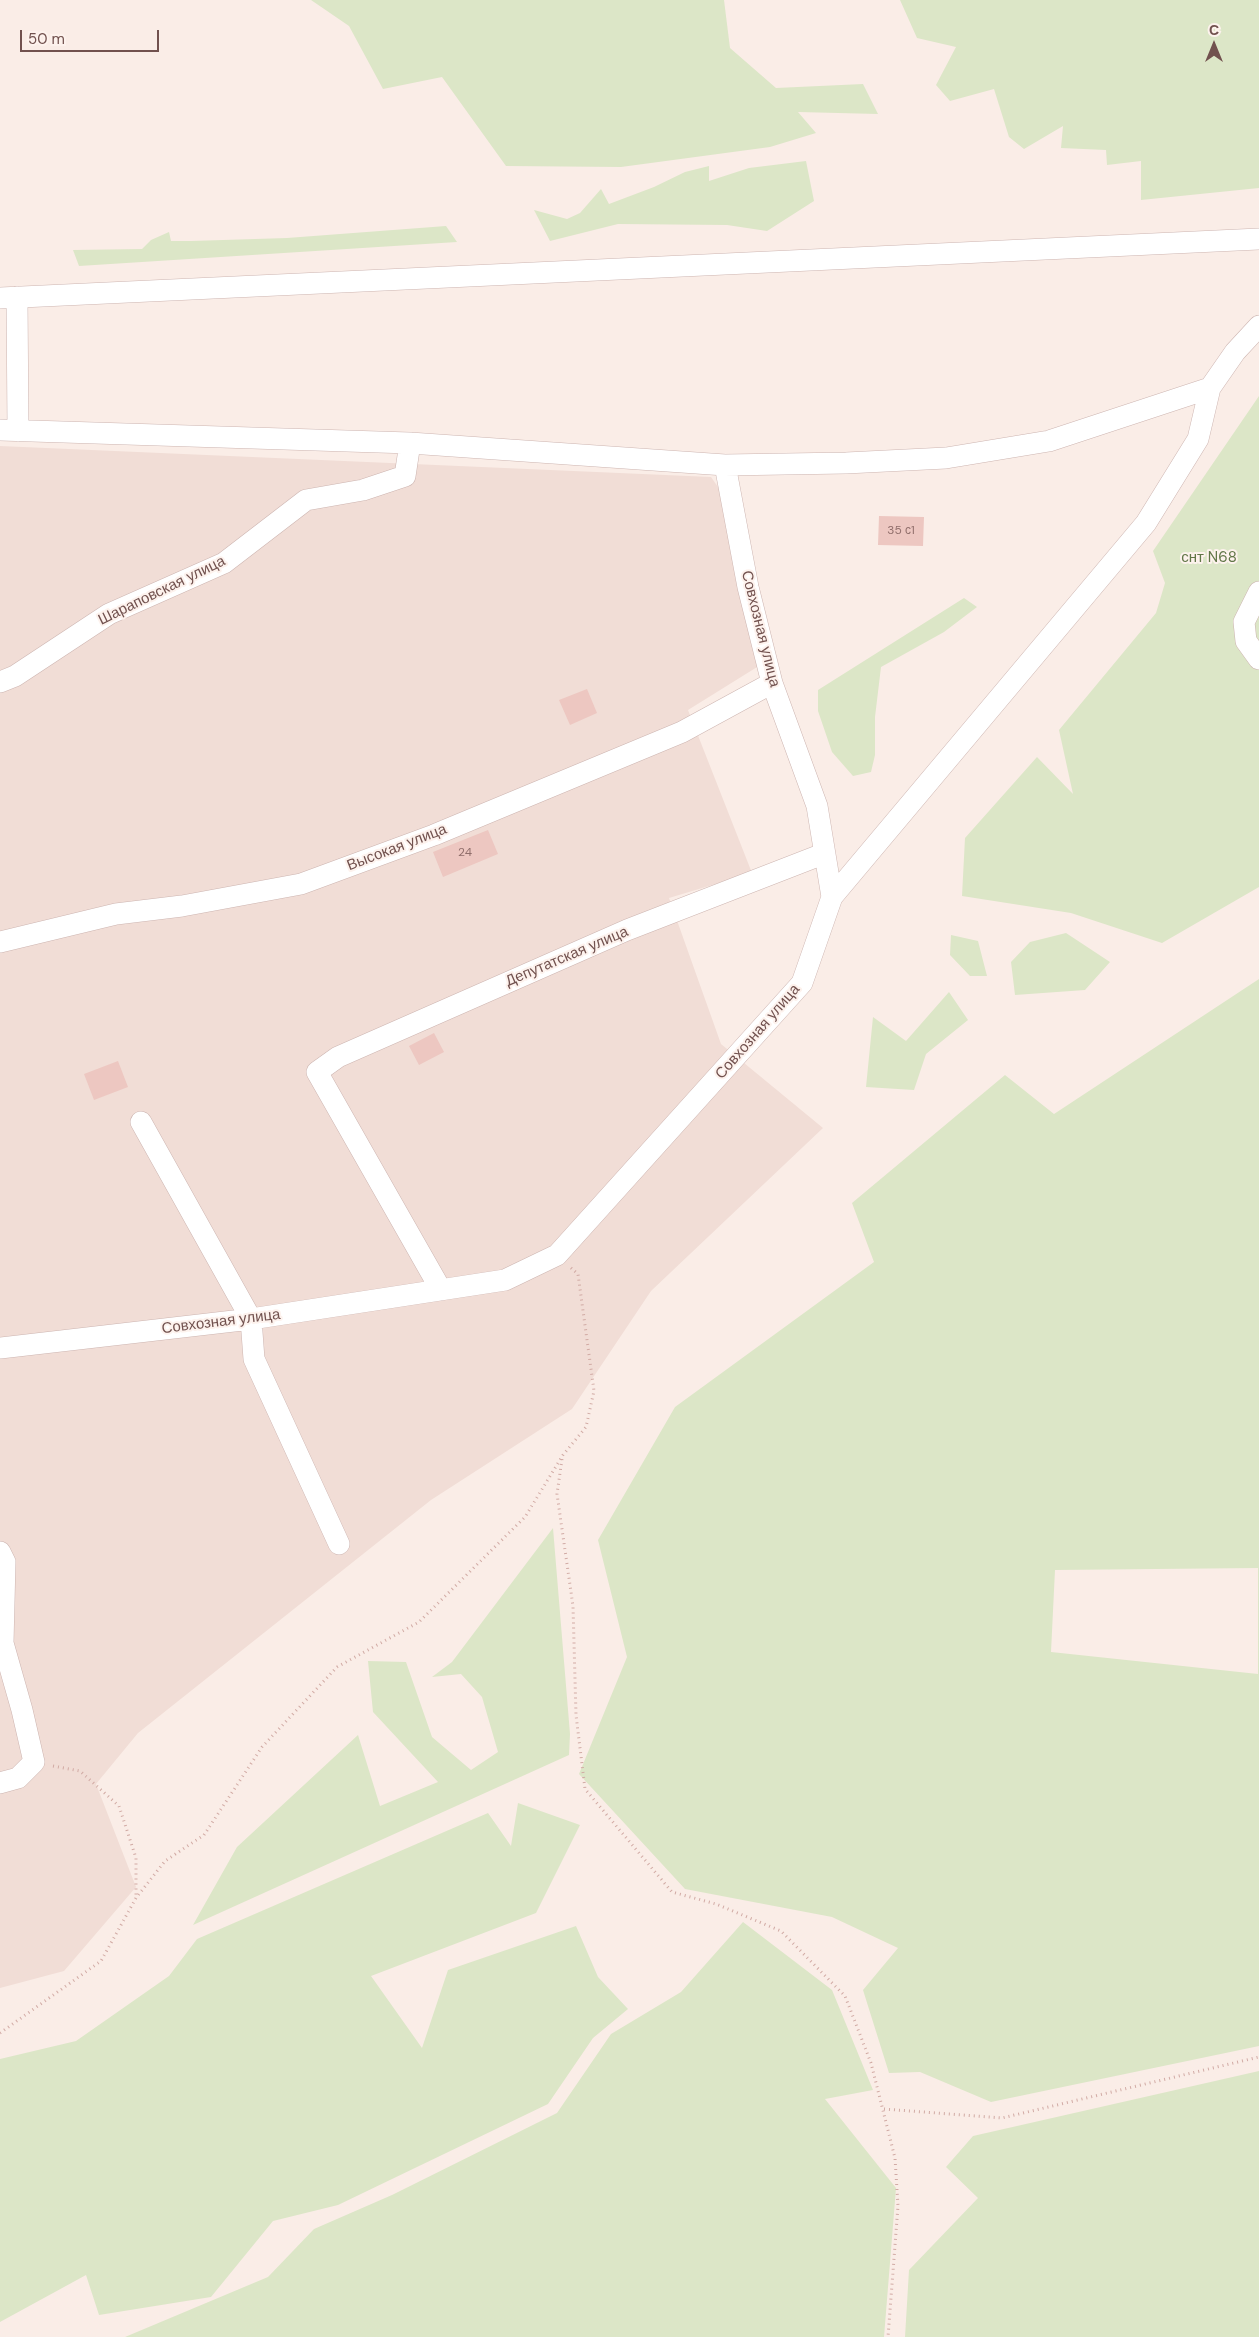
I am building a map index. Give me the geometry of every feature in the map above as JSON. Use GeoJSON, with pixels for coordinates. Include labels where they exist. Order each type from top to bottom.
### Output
{"type":"FeatureCollection","features":[{"type":"Feature","properties":{"kind":"street"},"geometry":{"type":"LineString","coordinates":[[1210,388],[1049,441],[946,458],[846,463],[725,465],[410,443],[9,430],[8,297],[1259,239]]}},
{"type":"Feature","properties":{"kind":"street"},"geometry":{"type":"LineString","coordinates":[[832,898],[1146,523],[1198,439],[1210,388],[1235,352],[1259,326]]}},
{"type":"Feature","properties":{"kind":"street","name":"Шараповская улица"},"geometry":{"type":"LineString","coordinates":[[0,682],[15,676],[109,614],[224,563],[306,500],[363,490],[405,476],[410,443]]}},
{"type":"Feature","properties":{"kind":"street","name":"Совхозная улица"},"geometry":{"type":"LineString","coordinates":[[0,1348],[251,1319],[505,1280],[557,1255],[802,983],[832,898],[823,854],[817,806],[772,682],[748,587],[725,465]]}},
{"type":"Feature","properties":{"kind":"street"},"geometry":{"type":"LineString","coordinates":[[1259,592],[1244,622],[1246,641],[1259,659]]}},
{"type":"Feature","properties":{"kind":"street","name":"Высокая улица"},"geometry":{"type":"LineString","coordinates":[[0,942],[116,914],[182,906],[301,884],[434,835],[682,732],[772,682]]}},
{"type":"Feature","properties":{"kind":"street","name":"Депутатская улица"},"geometry":{"type":"LineString","coordinates":[[441,1290],[317,1072],[338,1057],[627,930],[823,854]]}},
{"type":"Feature","properties":{"kind":"street"},"geometry":{"type":"LineString","coordinates":[[141,1122],[251,1319],[254,1359],[339,1544]]}},
{"type":"Feature","properties":{"kind":"street"},"geometry":{"type":"LineString","coordinates":[[0,1552],[5,1562],[2,1605],[3,1643],[34,1762],[18,1778],[0,1784]]}},
{"type":"Feature","properties":{"kind":"path"},"geometry":{"type":"LineString","coordinates":[[0,2033],[101,1960],[136,1898],[165,1861],[204,1835],[262,1747],[337,1667],[419,1622],[525,1517],[563,1455],[586,1427],[594,1391],[578,1274],[557,1255]]}},
{"type":"Feature","properties":{"kind":"path"},"geometry":{"type":"LineString","coordinates":[[563,1455],[557,1494],[573,1606],[576,1715],[584,1789],[672,1892],[716,1904],[781,1931],[845,1996],[871,2063],[895,2158],[898,2206],[888,2337]]}},
{"type":"Feature","properties":{"kind":"path"},"geometry":{"type":"LineString","coordinates":[[34,1762],[80,1771],[119,1806],[136,1858],[136,1898]]}},
{"type":"Feature","properties":{"kind":"path"},"geometry":{"type":"LineString","coordinates":[[884,2109],[1002,2118],[1259,2058]]}},
{"type":"Feature","properties":{"kind":"shaded area"},"geometry":{"type":"Polygon","coordinates":[[[0,446],[711,477],[744,524],[770,659],[688,710],[752,873],[669,898],[721,1044],[823,1128],[651,1291],[572,1409],[431,1500],[138,1733],[96,1784],[136,1887],[64,1971],[0,1988],[0,446]]]}},
{"type":"Feature","properties":{"kind":"green space"},"geometry":{"type":"Polygon","coordinates":[[[311,0],[724,0],[730,48],[776,88],[863,84],[878,114],[798,112],[816,133],[770,147],[621,167],[506,166],[442,77],[383,89],[349,26],[311,0]]]}},
{"type":"Feature","properties":{"kind":"green space"},"geometry":{"type":"Polygon","coordinates":[[[900,0],[1259,0],[1259,188],[1141,200],[1141,161],[1107,165],[1106,150],[1061,148],[1063,126],[1024,149],[1009,137],[994,89],[950,101],[936,85],[956,47],[917,38],[900,0]]]}},
{"type":"Feature","properties":{"kind":"green space"},"geometry":{"type":"Polygon","coordinates":[[[806,161],[814,201],[767,231],[727,225],[618,224],[550,241],[534,210],[567,219],[580,213],[601,189],[609,204],[654,187],[685,172],[709,166],[709,181],[749,168],[806,161]]]}},
{"type":"Feature","properties":{"kind":"green space"},"geometry":{"type":"Polygon","coordinates":[[[446,226],[457,242],[79,266],[73,250],[142,249],[151,240],[169,232],[171,241],[191,241],[287,238],[446,226]]]}},
{"type":"Feature","properties":{"kind":"green space","name":"снт N68"},"geometry":{"type":"Polygon","coordinates":[[[1259,396],[1259,887],[1162,943],[1071,913],[962,896],[965,838],[1037,757],[1073,794],[1059,730],[1156,613],[1165,583],[1153,551],[1259,396]]]}},
{"type":"Feature","properties":{"kind":"green space"},"geometry":{"type":"Polygon","coordinates":[[[964,598],[977,607],[944,632],[881,667],[875,717],[875,755],[871,772],[853,776],[832,752],[818,711],[818,690],[964,598]]]}},
{"type":"Feature","properties":{"kind":"green space"},"geometry":{"type":"Polygon","coordinates":[[[1066,933],[1110,962],[1085,990],[1015,995],[1011,962],[1030,942],[1066,933]]]}},
{"type":"Feature","properties":{"kind":"green space"},"geometry":{"type":"Polygon","coordinates":[[[951,935],[978,941],[987,976],[970,976],[950,955],[951,935]]]}},
{"type":"Feature","properties":{"kind":"green space"},"geometry":{"type":"Polygon","coordinates":[[[1259,979],[1259,2046],[991,2102],[920,2072],[889,2073],[863,1990],[898,1948],[832,1917],[685,1889],[579,1774],[627,1657],[598,1540],[675,1407],[874,1262],[852,1203],[1005,1075],[1054,1114],[1259,979]],[[1258,1568],[1055,1570],[1051,1652],[1258,1674],[1258,1568]]]}},
{"type":"Feature","properties":{"kind":"green space"},"geometry":{"type":"Polygon","coordinates":[[[949,992],[968,1020],[926,1054],[914,1090],[866,1087],[873,1017],[906,1041],[949,992]]]}},
{"type":"Feature","properties":{"kind":"green space"},"geometry":{"type":"Polygon","coordinates":[[[553,1528],[570,1734],[569,1755],[193,1925],[237,1847],[358,1735],[380,1806],[438,1782],[373,1712],[368,1661],[406,1662],[432,1737],[471,1770],[498,1752],[482,1697],[461,1674],[432,1677],[452,1662],[553,1528]]]}},
{"type":"Feature","properties":{"kind":"green space"},"geometry":{"type":"Polygon","coordinates":[[[518,1803],[580,1825],[536,1913],[371,1976],[422,2048],[448,1970],[576,1926],[598,1977],[628,2009],[593,2038],[548,2104],[338,2205],[273,2221],[211,2297],[99,2315],[86,2275],[0,2322],[0,2059],[76,2041],[169,1976],[197,1939],[488,1813],[511,1846],[518,1803]]]}},
{"type":"Feature","properties":{"kind":"green space"},"geometry":{"type":"Polygon","coordinates":[[[743,1922],[832,1990],[873,2090],[825,2099],[896,2188],[884,2337],[125,2337],[268,2277],[314,2229],[392,2195],[557,2113],[611,2034],[681,1992],[743,1922]]]}},
{"type":"Feature","properties":{"kind":"green space"},"geometry":{"type":"Polygon","coordinates":[[[1259,2071],[1259,2337],[905,2337],[909,2270],[978,2198],[946,2167],[973,2136],[1259,2071]]]}},
{"type":"Feature","properties":{"kind":"building"},"geometry":{"type":"Polygon","coordinates":[[[879,516],[924,517],[923,546],[878,545],[879,516]]]}},
{"type":"Feature","properties":{"kind":"building"},"geometry":{"type":"Polygon","coordinates":[[[587,689],[597,713],[570,725],[559,700],[587,689]]]}},
{"type":"Feature","properties":{"kind":"building"},"geometry":{"type":"Polygon","coordinates":[[[488,830],[498,854],[443,877],[433,852],[488,830]]]}},
{"type":"Feature","properties":{"kind":"building"},"geometry":{"type":"Polygon","coordinates":[[[434,1033],[444,1052],[419,1065],[409,1046],[434,1033]]]}},
{"type":"Feature","properties":{"kind":"building"},"geometry":{"type":"Polygon","coordinates":[[[118,1061],[128,1087],[94,1100],[84,1074],[118,1061]]]}}]}
